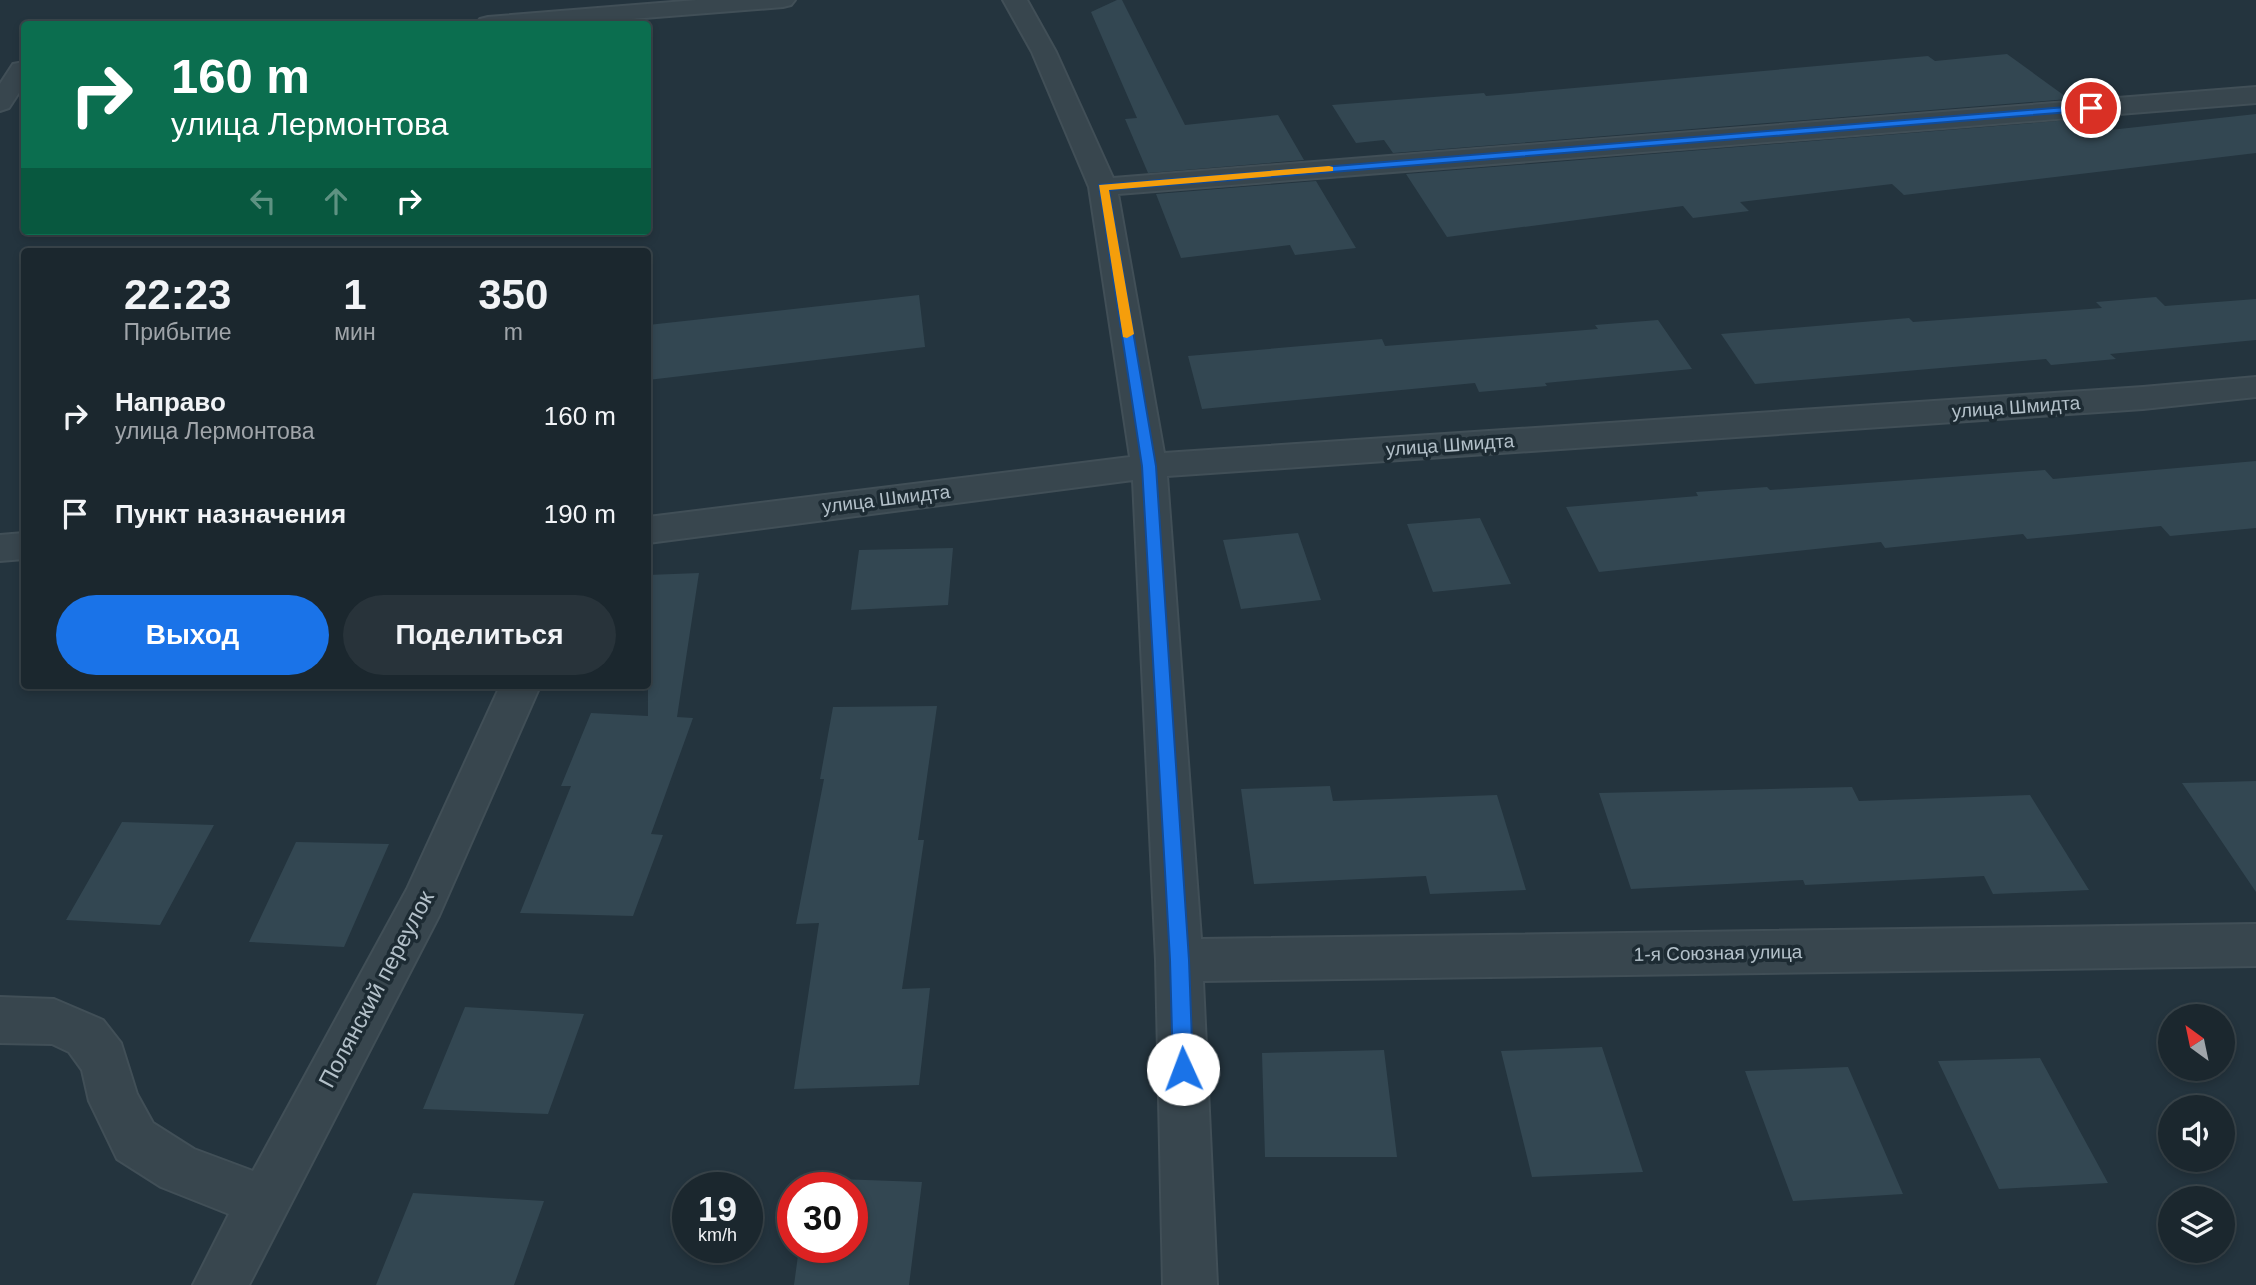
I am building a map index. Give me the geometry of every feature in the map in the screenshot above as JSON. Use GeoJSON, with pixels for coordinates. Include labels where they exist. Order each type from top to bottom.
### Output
{"type":"FeatureCollection","features":[{"type":"Feature","properties":{"kind":"street"},"geometry":{"type":"LineString","coordinates":[[525,21],[783,0]]}},
{"type":"Feature","properties":{"kind":"street"},"geometry":{"type":"LineString","coordinates":[[1015,0],[1044,52],[1103,187],[1149,466],[1179,960],[1190,1285]]}},
{"type":"Feature","properties":{"kind":"street"},"geometry":{"type":"LineString","coordinates":[[0,103],[16,69]]}},
{"type":"Feature","properties":{"kind":"street"},"geometry":{"type":"LineString","coordinates":[[1103,187],[2256,95]]}},
{"type":"Feature","properties":{"kind":"street","name":"улица Шмидта"},"geometry":{"type":"LineString","coordinates":[[651,530],[1149,466],[2143,398],[2256,387]]}},
{"type":"Feature","properties":{"kind":"street"},"geometry":{"type":"LineString","coordinates":[[0,548],[21,546]]}},
{"type":"Feature","properties":{"kind":"street","name":"Полянский переулок"},"geometry":{"type":"LineString","coordinates":[[220,1285],[423,902],[519,689]]}},
{"type":"Feature","properties":{"kind":"street","name":"1-я Союзная улица"},"geometry":{"type":"LineString","coordinates":[[1179,960],[2256,945]]}},
{"type":"Feature","properties":{"kind":"street"},"geometry":{"type":"LineString","coordinates":[[0,1020],[54,1022],[86,1036],[104,1060],[114,1101],[135,1141],[179,1169],[265,1201]]}},
{"type":"Feature","properties":{"kind":"building"},"geometry":{"type":"Polygon","coordinates":[[[1122,0],[1185,125],[1278,115],[1304,160],[1148,173],[1125,119],[1137,118],[1091,12],[1122,0]]]}},
{"type":"Feature","properties":{"kind":"building"},"geometry":{"type":"Polygon","coordinates":[[[2007,54],[2069,99],[1393,153],[1384,140],[1356,143],[1332,105],[1484,93],[1486,96],[1928,56],[1935,61],[2007,54]]]}},
{"type":"Feature","properties":{"kind":"building"},"geometry":{"type":"Polygon","coordinates":[[[2256,114],[2256,153],[1904,195],[1892,184],[1740,202],[1749,211],[1693,218],[1683,206],[1447,237],[1406,174],[2095,118],[2110,130],[2256,114]]]}},
{"type":"Feature","properties":{"kind":"building"},"geometry":{"type":"Polygon","coordinates":[[[1316,181],[1356,248],[1295,255],[1290,245],[1181,258],[1156,194],[1316,181]]]}},
{"type":"Feature","properties":{"kind":"building"},"geometry":{"type":"Polygon","coordinates":[[[919,295],[925,347],[651,380],[651,325],[919,295]]]}},
{"type":"Feature","properties":{"kind":"building"},"geometry":{"type":"Polygon","coordinates":[[[2156,297],[2165,306],[2256,299],[2256,340],[2110,354],[2116,359],[2051,365],[2046,359],[1755,384],[1721,334],[1909,318],[1913,322],[2102,308],[2096,302],[2156,297]]]}},
{"type":"Feature","properties":{"kind":"building"},"geometry":{"type":"Polygon","coordinates":[[[1658,320],[1692,369],[1479,392],[1475,383],[1202,409],[1188,356],[1382,339],[1385,346],[1598,329],[1595,325],[1658,320]]]}},
{"type":"Feature","properties":{"kind":"building"},"geometry":{"type":"Polygon","coordinates":[[[2256,461],[2256,528],[2170,536],[2161,526],[2027,539],[2023,534],[1885,548],[1881,542],[1599,572],[1566,507],[1698,496],[1696,492],[1767,487],[1770,490],[2045,470],[2053,479],[2256,461]]]}},
{"type":"Feature","properties":{"kind":"building"},"geometry":{"type":"Polygon","coordinates":[[[1480,518],[1511,584],[1433,592],[1407,524],[1480,518]]]}},
{"type":"Feature","properties":{"kind":"building"},"geometry":{"type":"Polygon","coordinates":[[[1298,533],[1321,600],[1241,609],[1223,540],[1298,533]]]}},
{"type":"Feature","properties":{"kind":"building"},"geometry":{"type":"Polygon","coordinates":[[[953,548],[948,605],[851,610],[859,550],[953,548]]]}},
{"type":"Feature","properties":{"kind":"building"},"geometry":{"type":"Polygon","coordinates":[[[699,573],[677,717],[693,718],[651,834],[663,835],[633,916],[520,913],[571,786],[561,786],[591,713],[648,716],[648,689],[651,689],[651,575],[699,573]]]}},
{"type":"Feature","properties":{"kind":"building"},"geometry":{"type":"Polygon","coordinates":[[[937,706],[918,840],[924,840],[902,989],[930,988],[919,1085],[794,1089],[819,923],[796,924],[824,779],[820,779],[833,707],[937,706]]]}},
{"type":"Feature","properties":{"kind":"building"},"geometry":{"type":"Polygon","coordinates":[[[2256,781],[2256,892],[2182,783],[2256,781]]]}},
{"type":"Feature","properties":{"kind":"building"},"geometry":{"type":"Polygon","coordinates":[[[1330,786],[1333,801],[1497,795],[1526,890],[1430,894],[1426,876],[1254,884],[1241,789],[1330,786]]]}},
{"type":"Feature","properties":{"kind":"building"},"geometry":{"type":"Polygon","coordinates":[[[1852,787],[1859,801],[2030,795],[2089,890],[1993,894],[1984,876],[1805,885],[1803,880],[1631,889],[1599,793],[1852,787]]]}},
{"type":"Feature","properties":{"kind":"building"},"geometry":{"type":"Polygon","coordinates":[[[122,822],[214,825],[160,925],[66,920],[122,822]]]}},
{"type":"Feature","properties":{"kind":"building"},"geometry":{"type":"Polygon","coordinates":[[[296,842],[389,844],[344,947],[249,942],[296,842]]]}},
{"type":"Feature","properties":{"kind":"building"},"geometry":{"type":"Polygon","coordinates":[[[465,1007],[584,1014],[548,1114],[423,1109],[465,1007]]]}},
{"type":"Feature","properties":{"kind":"building"},"geometry":{"type":"Polygon","coordinates":[[[1602,1047],[1643,1172],[1532,1177],[1501,1051],[1602,1047]]]}},
{"type":"Feature","properties":{"kind":"building"},"geometry":{"type":"Polygon","coordinates":[[[1384,1050],[1397,1157],[1265,1157],[1262,1053],[1384,1050]]]}},
{"type":"Feature","properties":{"kind":"building"},"geometry":{"type":"Polygon","coordinates":[[[2040,1058],[2108,1183],[1999,1189],[1938,1061],[2040,1058]]]}},
{"type":"Feature","properties":{"kind":"building"},"geometry":{"type":"Polygon","coordinates":[[[1848,1067],[1903,1194],[1793,1201],[1745,1071],[1848,1067]]]}},
{"type":"Feature","properties":{"kind":"building"},"geometry":{"type":"Polygon","coordinates":[[[868,1180],[922,1182],[909,1285],[794,1285],[797,1263],[868,1263],[868,1180]]]}},
{"type":"Feature","properties":{"kind":"building"},"geometry":{"type":"Polygon","coordinates":[[[413,1193],[544,1201],[514,1285],[376,1285],[413,1193]]]}},
{"type":"Feature","properties":{"kind":"slow traffic"},"geometry":{"type":"LineString","coordinates":[[1127,334],[1103,187],[1329,169]]}},
{"type":"Feature","properties":{"kind":"route"},"geometry":{"type":"LineString","coordinates":[[1183,1069],[1179,960],[1149,466],[1103,187],[2091,108]]}}]}
